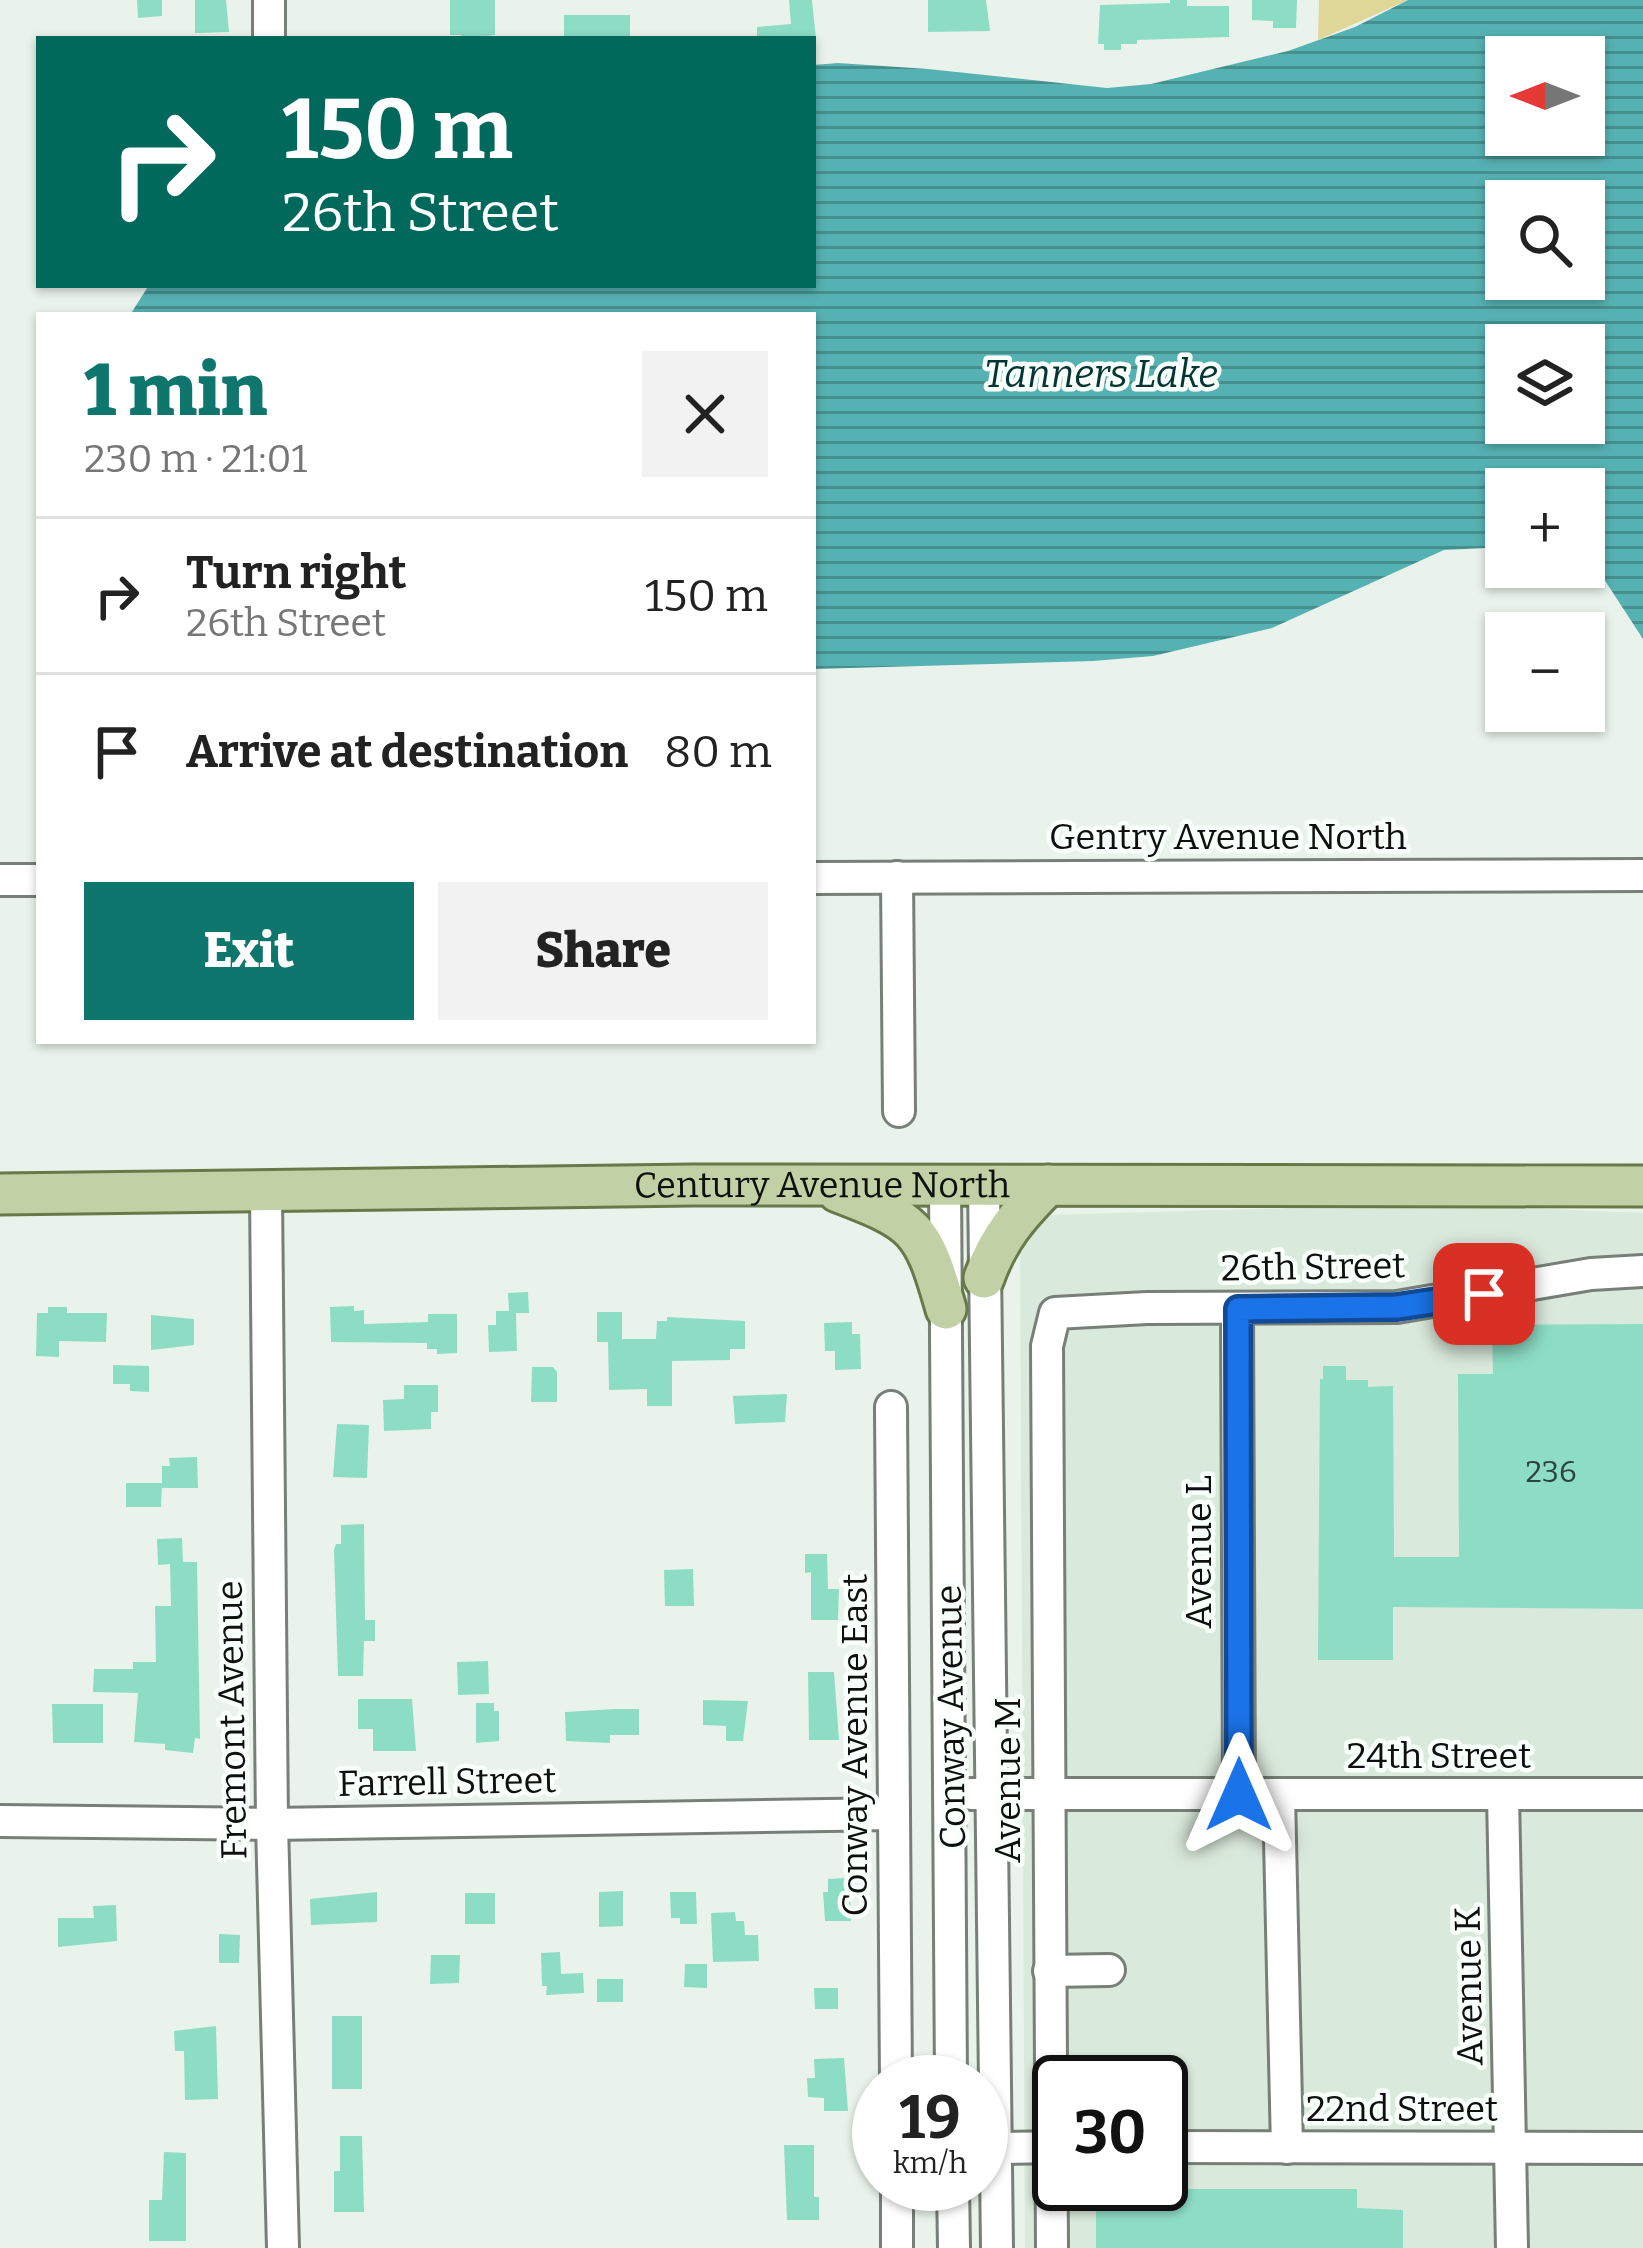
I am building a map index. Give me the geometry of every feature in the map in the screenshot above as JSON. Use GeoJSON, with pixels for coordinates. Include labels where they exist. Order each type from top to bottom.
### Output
{"type":"FeatureCollection","features":[{"type":"Feature","properties":{"kind":"main road","name":"Century Avenue North"},"geometry":{"type":"LineString","coordinates":[[0,1194],[816,1184],[1643,1186]]}},
{"type":"Feature","properties":{"kind":"main road"},"geometry":{"type":"LineString","coordinates":[[816,1184],[909,1224],[928,1253],[946,1309]]}},
{"type":"Feature","properties":{"kind":"main road"},"geometry":{"type":"LineString","coordinates":[[984,1278],[1003,1235],[1048,1185]]}},
{"type":"Feature","properties":{"kind":"street"},"geometry":{"type":"LineString","coordinates":[[269,0],[269,36]]}},
{"type":"Feature","properties":{"kind":"street","name":"Gentry Avenue North"},"geometry":{"type":"LineString","coordinates":[[816,878],[1643,875]]}},
{"type":"Feature","properties":{"kind":"street"},"geometry":{"type":"LineString","coordinates":[[897,878],[899,1111]]}},
{"type":"Feature","properties":{"kind":"street"},"geometry":{"type":"LineString","coordinates":[[0,880],[36,880]]}},
{"type":"Feature","properties":{"kind":"street","name":"Conway Avenue"},"geometry":{"type":"LineString","coordinates":[[964,1184],[984,1278],[995,2055]]}},
{"type":"Feature","properties":{"kind":"street","name":"Conway Avenue"},"geometry":{"type":"LineString","coordinates":[[951,2055],[946,1309],[964,1184]]}},
{"type":"Feature","properties":{"kind":"street","name":"Fremont Avenue"},"geometry":{"type":"LineString","coordinates":[[266,1192],[272,1824],[283,2248]]}},
{"type":"Feature","properties":{"kind":"street","name":"26th Street"},"geometry":{"type":"LineString","coordinates":[[1054,1313],[1397,1307],[1591,1274],[1643,1271]]}},
{"type":"Feature","properties":{"kind":"street","name":"Avenue L"},"geometry":{"type":"LineString","coordinates":[[1238,1309],[1239,1795]]}},
{"type":"Feature","properties":{"kind":"street","name":"Avenue M"},"geometry":{"type":"LineString","coordinates":[[1052,2055],[1047,1346],[1054,1313]]}},
{"type":"Feature","properties":{"kind":"street","name":"Conway Avenue East"},"geometry":{"type":"LineString","coordinates":[[891,1407],[896,2055]]}},
{"type":"Feature","properties":{"kind":"street","name":"24th Street"},"geometry":{"type":"LineString","coordinates":[[947,1794],[1643,1794]]}},
{"type":"Feature","properties":{"kind":"street","name":"Avenue K"},"geometry":{"type":"LineString","coordinates":[[1503,1795],[1512,2248]]}},
{"type":"Feature","properties":{"kind":"street"},"geometry":{"type":"LineString","coordinates":[[1279,1796],[1287,2148]]}},
{"type":"Feature","properties":{"kind":"street","name":"Farrell Street"},"geometry":{"type":"LineString","coordinates":[[0,1821],[272,1824],[894,1814]]}},
{"type":"Feature","properties":{"kind":"street"},"geometry":{"type":"LineString","coordinates":[[1049,1970],[1109,1970]]}},
{"type":"Feature","properties":{"kind":"street","name":"22nd Street"},"geometry":{"type":"LineString","coordinates":[[1188,2147],[1643,2148]]}},
{"type":"Feature","properties":{"kind":"street"},"geometry":{"type":"LineString","coordinates":[[897,2211],[897,2248]]}},
{"type":"Feature","properties":{"kind":"street"},"geometry":{"type":"LineString","coordinates":[[953,2211],[954,2248]]}},
{"type":"Feature","properties":{"kind":"street","name":"Conway Avenue"},"geometry":{"type":"LineString","coordinates":[[997,2211],[997,2248]]}},
{"type":"Feature","properties":{"kind":"street","name":"Avenue M"},"geometry":{"type":"LineString","coordinates":[[1052,2248],[1053,2211]]}},
{"type":"Feature","properties":{"kind":"shaded area"},"geometry":{"type":"Polygon","coordinates":[[[1319,0],[1408,0],[1318,40],[1319,0]]]}},
{"type":"Feature","properties":{"kind":"shaded area"},"geometry":{"type":"Polygon","coordinates":[[[1431,1204],[1643,1213],[1643,2248],[1025,2248],[1020,1236],[1049,1215],[1431,1204]]]}},
{"type":"Feature","properties":{"kind":"water","name":"Tanners Lake"},"geometry":{"type":"Polygon","coordinates":[[[1408,0],[1643,0],[1643,639],[1605,581],[1605,468],[1485,468],[1485,548],[1444,550],[1272,628],[1153,656],[816,669],[816,312],[132,312],[147,288],[816,288],[816,65],[928,69],[1107,88],[1151,84],[1288,51],[1355,27],[1408,0]]]}},
{"type":"Feature","properties":{"kind":"building"},"geometry":{"type":"Polygon","coordinates":[[[137,0],[162,0],[162,16],[138,18],[137,0]]]}},
{"type":"Feature","properties":{"kind":"building"},"geometry":{"type":"Polygon","coordinates":[[[195,0],[226,0],[229,32],[195,33],[195,0]]]}},
{"type":"Feature","properties":{"kind":"building"},"geometry":{"type":"Polygon","coordinates":[[[450,0],[495,0],[495,35],[450,35],[450,0]]]}},
{"type":"Feature","properties":{"kind":"building"},"geometry":{"type":"Polygon","coordinates":[[[789,0],[812,0],[816,36],[757,36],[757,27],[791,24],[789,0]]]}},
{"type":"Feature","properties":{"kind":"building"},"geometry":{"type":"Polygon","coordinates":[[[928,0],[986,0],[990,31],[928,32],[928,0]]]}},
{"type":"Feature","properties":{"kind":"building"},"geometry":{"type":"Polygon","coordinates":[[[1187,0],[1187,6],[1229,6],[1229,37],[1137,40],[1137,44],[1121,44],[1121,50],[1104,50],[1104,44],[1098,44],[1100,5],[1187,0]]]}},
{"type":"Feature","properties":{"kind":"building"},"geometry":{"type":"Polygon","coordinates":[[[1252,0],[1297,0],[1296,28],[1273,28],[1273,21],[1252,20],[1252,0]]]}},
{"type":"Feature","properties":{"kind":"building"},"geometry":{"type":"Polygon","coordinates":[[[564,15],[630,15],[630,36],[564,36],[564,15]]]}},
{"type":"Feature","properties":{"kind":"building"},"geometry":{"type":"Polygon","coordinates":[[[528,1292],[529,1313],[516,1313],[517,1351],[489,1352],[488,1325],[496,1325],[496,1311],[509,1311],[508,1293],[528,1292]]]}},
{"type":"Feature","properties":{"kind":"building"},"geometry":{"type":"Polygon","coordinates":[[[354,1306],[354,1311],[364,1310],[364,1324],[428,1322],[428,1314],[457,1314],[457,1353],[437,1354],[437,1349],[427,1349],[427,1343],[331,1342],[330,1307],[354,1306]]]}},
{"type":"Feature","properties":{"kind":"building"},"geometry":{"type":"Polygon","coordinates":[[[48,1307],[67,1307],[67,1313],[107,1313],[106,1342],[59,1341],[59,1357],[36,1356],[37,1313],[48,1313],[48,1307]]]}},
{"type":"Feature","properties":{"kind":"building"},"geometry":{"type":"Polygon","coordinates":[[[597,1312],[622,1312],[622,1339],[656,1339],[657,1321],[667,1321],[667,1317],[745,1321],[745,1349],[730,1349],[730,1360],[672,1361],[672,1406],[647,1406],[647,1389],[609,1390],[608,1342],[597,1342],[597,1312]]]}},
{"type":"Feature","properties":{"kind":"building"},"geometry":{"type":"Polygon","coordinates":[[[151,1315],[194,1319],[194,1345],[151,1350],[151,1315]]]}},
{"type":"Feature","properties":{"kind":"building"},"geometry":{"type":"Polygon","coordinates":[[[852,1322],[852,1334],[860,1334],[861,1369],[835,1370],[835,1351],[825,1351],[824,1323],[852,1322]]]}},
{"type":"Feature","properties":{"kind":"building"},"geometry":{"type":"Polygon","coordinates":[[[1643,1324],[1643,1609],[1393,1607],[1393,1660],[1318,1660],[1323,1366],[1346,1366],[1346,1380],[1368,1380],[1368,1387],[1393,1386],[1394,1557],[1459,1557],[1458,1374],[1493,1374],[1492,1325],[1643,1324]]]}},
{"type":"Feature","properties":{"kind":"building"},"geometry":{"type":"Polygon","coordinates":[[[113,1365],[149,1366],[149,1392],[130,1391],[130,1384],[113,1384],[113,1365]]]}},
{"type":"Feature","properties":{"kind":"building"},"geometry":{"type":"Polygon","coordinates":[[[532,1367],[553,1367],[557,1372],[557,1402],[531,1402],[532,1367]]]}},
{"type":"Feature","properties":{"kind":"building"},"geometry":{"type":"Polygon","coordinates":[[[404,1385],[438,1385],[438,1412],[431,1412],[431,1429],[384,1431],[383,1400],[404,1399],[404,1385]]]}},
{"type":"Feature","properties":{"kind":"building"},"geometry":{"type":"Polygon","coordinates":[[[787,1394],[785,1422],[735,1424],[733,1396],[787,1394]]]}},
{"type":"Feature","properties":{"kind":"building"},"geometry":{"type":"Polygon","coordinates":[[[337,1424],[369,1425],[367,1478],[333,1477],[337,1424]]]}},
{"type":"Feature","properties":{"kind":"building"},"geometry":{"type":"Polygon","coordinates":[[[197,1457],[198,1488],[162,1488],[162,1466],[170,1466],[169,1458],[197,1457]]]}},
{"type":"Feature","properties":{"kind":"building"},"geometry":{"type":"Polygon","coordinates":[[[126,1483],[162,1483],[161,1507],[126,1507],[126,1483]]]}},
{"type":"Feature","properties":{"kind":"building"},"geometry":{"type":"Polygon","coordinates":[[[364,1524],[365,1620],[375,1620],[375,1641],[364,1641],[363,1676],[338,1676],[334,1550],[341,1544],[341,1525],[364,1524]]]}},
{"type":"Feature","properties":{"kind":"building"},"geometry":{"type":"Polygon","coordinates":[[[182,1538],[183,1562],[197,1562],[200,1739],[195,1738],[193,1753],[165,1750],[165,1744],[134,1742],[138,1693],[93,1692],[94,1669],[133,1669],[133,1662],[156,1662],[155,1606],[171,1606],[170,1564],[158,1565],[157,1539],[182,1538]]]}},
{"type":"Feature","properties":{"kind":"building"},"geometry":{"type":"Polygon","coordinates":[[[805,1554],[827,1554],[828,1589],[839,1589],[838,1620],[811,1620],[811,1572],[805,1573],[805,1554]]]}},
{"type":"Feature","properties":{"kind":"building"},"geometry":{"type":"Polygon","coordinates":[[[693,1569],[694,1606],[665,1606],[664,1570],[693,1569]]]}},
{"type":"Feature","properties":{"kind":"building"},"geometry":{"type":"Polygon","coordinates":[[[488,1661],[489,1694],[458,1695],[457,1662],[488,1661]]]}},
{"type":"Feature","properties":{"kind":"building"},"geometry":{"type":"Polygon","coordinates":[[[808,1672],[834,1672],[839,1740],[809,1740],[808,1672]]]}},
{"type":"Feature","properties":{"kind":"building"},"geometry":{"type":"Polygon","coordinates":[[[358,1699],[412,1699],[416,1751],[373,1751],[373,1729],[358,1729],[358,1699]]]}},
{"type":"Feature","properties":{"kind":"building"},"geometry":{"type":"Polygon","coordinates":[[[703,1700],[748,1701],[743,1741],[726,1741],[726,1726],[703,1725],[703,1700]]]}},
{"type":"Feature","properties":{"kind":"building"},"geometry":{"type":"Polygon","coordinates":[[[476,1703],[494,1703],[494,1711],[499,1711],[499,1741],[476,1743],[476,1703]]]}},
{"type":"Feature","properties":{"kind":"building"},"geometry":{"type":"Polygon","coordinates":[[[52,1704],[103,1704],[103,1743],[53,1743],[52,1704]]]}},
{"type":"Feature","properties":{"kind":"building"},"geometry":{"type":"Polygon","coordinates":[[[639,1709],[639,1735],[610,1735],[610,1743],[566,1741],[565,1712],[639,1709]]]}},
{"type":"Feature","properties":{"kind":"building"},"geometry":{"type":"Polygon","coordinates":[[[845,1878],[851,1921],[825,1921],[823,1892],[828,1892],[828,1879],[845,1878]]]}},
{"type":"Feature","properties":{"kind":"building"},"geometry":{"type":"Polygon","coordinates":[[[623,1891],[623,1926],[599,1927],[599,1892],[623,1891]]]}},
{"type":"Feature","properties":{"kind":"building"},"geometry":{"type":"Polygon","coordinates":[[[377,1892],[377,1922],[311,1925],[310,1899],[377,1892]]]}},
{"type":"Feature","properties":{"kind":"building"},"geometry":{"type":"Polygon","coordinates":[[[670,1892],[696,1892],[697,1924],[680,1924],[680,1918],[671,1918],[670,1892]]]}},
{"type":"Feature","properties":{"kind":"building"},"geometry":{"type":"Polygon","coordinates":[[[465,1893],[495,1893],[495,1924],[465,1924],[465,1893]]]}},
{"type":"Feature","properties":{"kind":"building"},"geometry":{"type":"Polygon","coordinates":[[[116,1905],[117,1941],[58,1947],[58,1918],[94,1918],[93,1906],[116,1905]]]}},
{"type":"Feature","properties":{"kind":"building"},"geometry":{"type":"Polygon","coordinates":[[[735,1912],[736,1921],[744,1921],[745,1935],[758,1935],[759,1961],[713,1962],[711,1913],[735,1912]]]}},
{"type":"Feature","properties":{"kind":"building"},"geometry":{"type":"Polygon","coordinates":[[[219,1934],[240,1935],[239,1963],[219,1963],[219,1934]]]}},
{"type":"Feature","properties":{"kind":"building"},"geometry":{"type":"Polygon","coordinates":[[[560,1952],[561,1974],[583,1973],[584,1993],[546,1995],[541,1953],[560,1952]]]}},
{"type":"Feature","properties":{"kind":"building"},"geometry":{"type":"Polygon","coordinates":[[[431,1955],[460,1955],[459,1983],[430,1984],[431,1955]]]}},
{"type":"Feature","properties":{"kind":"building"},"geometry":{"type":"Polygon","coordinates":[[[685,1964],[707,1964],[707,1988],[684,1987],[685,1964]]]}},
{"type":"Feature","properties":{"kind":"building"},"geometry":{"type":"Polygon","coordinates":[[[597,1979],[623,1979],[623,2002],[597,2002],[597,1979]]]}},
{"type":"Feature","properties":{"kind":"building"},"geometry":{"type":"Polygon","coordinates":[[[814,1988],[838,1988],[838,2009],[815,2009],[814,1988]]]}},
{"type":"Feature","properties":{"kind":"building"},"geometry":{"type":"Polygon","coordinates":[[[332,2016],[362,2016],[362,2089],[332,2089],[332,2016]]]}},
{"type":"Feature","properties":{"kind":"building"},"geometry":{"type":"Polygon","coordinates":[[[216,2026],[218,2099],[185,2100],[184,2051],[175,2051],[174,2031],[216,2026]]]}},
{"type":"Feature","properties":{"kind":"building"},"geometry":{"type":"Polygon","coordinates":[[[844,2058],[848,2111],[824,2111],[824,2098],[808,2097],[807,2078],[815,2078],[814,2059],[844,2058]]]}},
{"type":"Feature","properties":{"kind":"building"},"geometry":{"type":"Polygon","coordinates":[[[340,2136],[362,2136],[364,2212],[334,2212],[340,2136]]]}},
{"type":"Feature","properties":{"kind":"building"},"geometry":{"type":"Polygon","coordinates":[[[784,2145],[814,2145],[819,2220],[787,2220],[784,2145]]]}},
{"type":"Feature","properties":{"kind":"building"},"geometry":{"type":"Polygon","coordinates":[[[164,2152],[186,2153],[186,2241],[149,2241],[149,2200],[162,2200],[164,2152]]]}},
{"type":"Feature","properties":{"kind":"building"},"geometry":{"type":"Polygon","coordinates":[[[1188,2189],[1357,2189],[1357,2208],[1403,2210],[1403,2248],[1096,2248],[1096,2211],[1188,2211],[1188,2189]]]}},
{"type":"Feature","properties":{"kind":"route"},"geometry":{"type":"LineString","coordinates":[[1239,1795],[1238,1309],[1397,1307],[1484,1294]]}}]}
